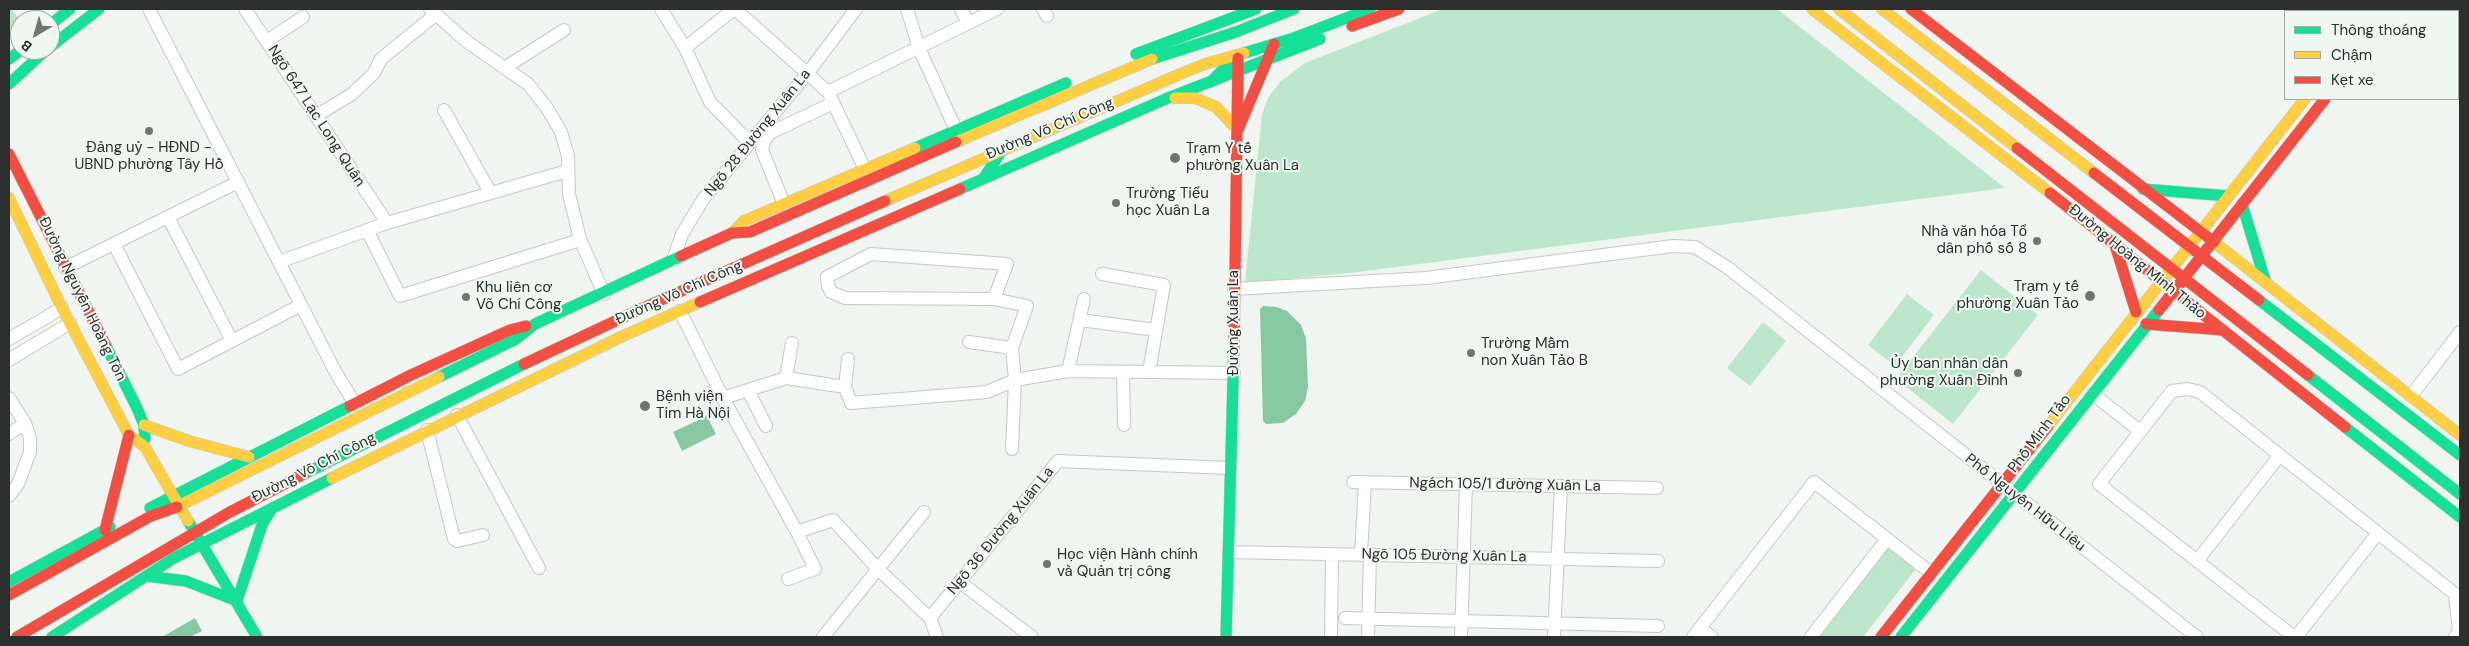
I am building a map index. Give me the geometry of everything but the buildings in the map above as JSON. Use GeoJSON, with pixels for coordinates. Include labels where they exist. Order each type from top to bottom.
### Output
{"type":"FeatureCollection","features":[{"type":"Feature","properties":{"kind":"main road"},"geometry":{"type":"LineString","coordinates":[[60,17],[70,9]]}},
{"type":"Feature","properties":{"kind":"main road"},"geometry":{"type":"LineString","coordinates":[[60,39],[99,9]]}},
{"type":"Feature","properties":{"kind":"main road"},"geometry":{"type":"LineString","coordinates":[[1108,65],[1236,13],[1258,9]]}},
{"type":"Feature","properties":{"kind":"main road"},"geometry":{"type":"LineString","coordinates":[[1236,32],[1258,9]]}},
{"type":"Feature","properties":{"kind":"main road","name":"Đường Võ Chí Công"},"geometry":{"type":"LineString","coordinates":[[732,233],[750,232],[1136,64],[1236,32],[1294,9]]}},
{"type":"Feature","properties":{"kind":"main road","name":"Đường Võ Chí Công"},"geometry":{"type":"LineString","coordinates":[[17,637],[230,512],[476,386],[643,308],[1003,149],[1187,72],[1238,54],[1274,44],[1370,9]]}},
{"type":"Feature","properties":{"kind":"main road","name":"Đường Võ Chí Công"},"geometry":{"type":"LineString","coordinates":[[52,637],[174,558],[202,543],[457,415],[680,311],[1168,98],[1239,72],[1328,35],[1400,9]]}},
{"type":"Feature","properties":{"kind":"main road","name":"Đường Hoàng Minh Thảo"},"geometry":{"type":"LineString","coordinates":[[1812,9],[2019,169],[2460,517]]}},
{"type":"Feature","properties":{"kind":"main road","name":"Đường Hoàng Minh Thảo"},"geometry":{"type":"LineString","coordinates":[[1839,9],[2460,494]]}},
{"type":"Feature","properties":{"kind":"main road"},"geometry":{"type":"LineString","coordinates":[[1882,9],[2460,455]]}},
{"type":"Feature","properties":{"kind":"main road"},"geometry":{"type":"LineString","coordinates":[[1911,9],[2142,188],[2265,280],[2460,435]]}},
{"type":"Feature","properties":{"kind":"main road","name":"Đường Xuân La"},"geometry":{"type":"LineString","coordinates":[[1226,637],[1234,373],[1239,72],[1236,13]]}},
{"type":"Feature","properties":{"kind":"main road"},"geometry":{"type":"LineString","coordinates":[[1311,31],[1328,35]]}},
{"type":"Feature","properties":{"kind":"main road"},"geometry":{"type":"LineString","coordinates":[[1175,39],[1191,45]]}},
{"type":"Feature","properties":{"kind":"main road"},"geometry":{"type":"LineString","coordinates":[[1168,98],[1195,98],[1216,107],[1238,130],[1274,44]]}},
{"type":"Feature","properties":{"kind":"main road"},"geometry":{"type":"LineString","coordinates":[[1211,82],[1238,54]]}},
{"type":"Feature","properties":{"kind":"main road"},"geometry":{"type":"LineString","coordinates":[[9,84],[35,60]]}},
{"type":"Feature","properties":{"kind":"main road","name":"Đường Võ Chí Công"},"geometry":{"type":"LineString","coordinates":[[177,501],[205,481],[249,457],[354,404],[510,330],[535,324],[604,294],[732,233],[744,221],[1072,80]]}},
{"type":"Feature","properties":{"kind":"main road","name":"Phố Minh Tảo"},"geometry":{"type":"LineString","coordinates":[[1881,637],[2304,100]]}},
{"type":"Feature","properties":{"kind":"main road","name":"Phố Minh Tảo"},"geometry":{"type":"LineString","coordinates":[[1901,637],[2015,495],[2146,324],[2324,100]]}},
{"type":"Feature","properties":{"kind":"main road"},"geometry":{"type":"LineString","coordinates":[[983,179],[1003,149]]}},
{"type":"Feature","properties":{"kind":"main road","name":"Đường Nguyễn Hoàng Tôn"},"geometry":{"type":"LineString","coordinates":[[9,154],[144,425],[145,447]]}},
{"type":"Feature","properties":{"kind":"main road"},"geometry":{"type":"LineString","coordinates":[[2019,169],[2028,157]]}},
{"type":"Feature","properties":{"kind":"main road"},"geometry":{"type":"LineString","coordinates":[[2132,201],[2142,188]]}},
{"type":"Feature","properties":{"kind":"main road"},"geometry":{"type":"LineString","coordinates":[[2142,188],[2232,193]]}},
{"type":"Feature","properties":{"kind":"main road","name":"Đường Nguyễn Hoàng Tôn"},"geometry":{"type":"LineString","coordinates":[[9,198],[62,308],[129,435],[145,447],[257,637]]}},
{"type":"Feature","properties":{"kind":"main road"},"geometry":{"type":"LineString","coordinates":[[2242,204],[2265,280]]}},
{"type":"Feature","properties":{"kind":"main road"},"geometry":{"type":"LineString","coordinates":[[2114,245],[2136,312]]}},
{"type":"Feature","properties":{"kind":"main road"},"geometry":{"type":"LineString","coordinates":[[2146,324],[2222,330],[2233,317]]}},
{"type":"Feature","properties":{"kind":"main road","name":"Đường Võ Chí Công"},"geometry":{"type":"LineString","coordinates":[[9,582],[104,530],[177,501],[303,443],[516,340],[535,324]]}},
{"type":"Feature","properties":{"kind":"main road"},"geometry":{"type":"LineString","coordinates":[[2334,356],[2344,344]]}},
{"type":"Feature","properties":{"kind":"main road"},"geometry":{"type":"LineString","coordinates":[[144,425],[189,441],[249,457]]}},
{"type":"Feature","properties":{"kind":"main road"},"geometry":{"type":"LineString","coordinates":[[104,530],[129,435]]}},
{"type":"Feature","properties":{"kind":"main road"},"geometry":{"type":"LineString","coordinates":[[146,576],[186,581],[237,601],[262,526],[272,508]]}},
{"type":"Feature","properties":{"kind":"main road"},"geometry":{"type":"LineString","coordinates":[[230,512],[248,520]]}},
{"type":"Feature","properties":{"kind":"main road","name":"Đường Võ Chí Công"},"geometry":{"type":"LineString","coordinates":[[9,595],[144,515]]}},
{"type":"Feature","properties":{"kind":"main road"},"geometry":{"type":"LineString","coordinates":[[174,558],[195,531]]}},
{"type":"Feature","properties":{"kind":"street"},"geometry":{"type":"LineString","coordinates":[[149,9],[336,373],[354,404]]}},
{"type":"Feature","properties":{"kind":"street","name":"Ngõ 647 Lạc Long Quân"},"geometry":{"type":"LineString","coordinates":[[245,9],[387,223]]}},
{"type":"Feature","properties":{"kind":"street"},"geometry":{"type":"LineString","coordinates":[[661,9],[685,48],[710,102],[749,142]]}},
{"type":"Feature","properties":{"kind":"street"},"geometry":{"type":"LineString","coordinates":[[685,48],[734,9],[831,97],[865,169]]}},
{"type":"Feature","properties":{"kind":"street","name":"Ngõ 28 Đường Xuân La"},"geometry":{"type":"LineString","coordinates":[[672,262],[682,234],[704,198],[807,74],[856,9]]}},
{"type":"Feature","properties":{"kind":"street"},"geometry":{"type":"LineString","coordinates":[[907,9],[918,48],[956,130]]}},
{"type":"Feature","properties":{"kind":"street"},"geometry":{"type":"LineString","coordinates":[[961,9],[968,23]]}},
{"type":"Feature","properties":{"kind":"street"},"geometry":{"type":"LineString","coordinates":[[784,204],[762,150],[764,141],[770,133],[918,48],[997,9]]}},
{"type":"Feature","properties":{"kind":"street"},"geometry":{"type":"LineString","coordinates":[[316,116],[352,94],[374,73],[382,59],[432,12],[483,53],[506,67],[528,84],[547,108],[561,132],[568,156],[569,194],[580,240],[604,294]]}},
{"type":"Feature","properties":{"kind":"street"},"geometry":{"type":"LineString","coordinates":[[267,41],[303,17]]}},
{"type":"Feature","properties":{"kind":"street"},"geometry":{"type":"LineString","coordinates":[[506,67],[564,30]]}},
{"type":"Feature","properties":{"kind":"street"},"geometry":{"type":"LineString","coordinates":[[444,110],[490,192]]}},
{"type":"Feature","properties":{"kind":"street"},"geometry":{"type":"LineString","coordinates":[[279,262],[387,223],[567,171]]}},
{"type":"Feature","properties":{"kind":"street"},"geometry":{"type":"LineString","coordinates":[[65,268],[238,182]]}},
{"type":"Feature","properties":{"kind":"street"},"geometry":{"type":"LineString","coordinates":[[168,217],[232,341]]}},
{"type":"Feature","properties":{"kind":"street"},"geometry":{"type":"LineString","coordinates":[[368,230],[400,296],[580,240]]}},
{"type":"Feature","properties":{"kind":"street"},"geometry":{"type":"LineString","coordinates":[[114,244],[178,369],[301,305]]}},
{"type":"Feature","properties":{"kind":"street","name":"Phố Nguyễn Hữu Liêu"},"geometry":{"type":"LineString","coordinates":[[1234,289],[1426,278],[1686,245],[1706,253],[1728,268],[2197,637]]}},
{"type":"Feature","properties":{"kind":"street"},"geometry":{"type":"LineString","coordinates":[[994,299],[1007,264],[871,254],[827,277],[826,281],[832,292],[838,296],[860,299],[994,299],[1027,306],[1012,348],[1015,380],[1012,449]]}},
{"type":"Feature","properties":{"kind":"street"},"geometry":{"type":"LineString","coordinates":[[1102,274],[1164,286],[1149,372]]}},
{"type":"Feature","properties":{"kind":"street"},"geometry":{"type":"LineString","coordinates":[[1068,371],[1084,299]]}},
{"type":"Feature","properties":{"kind":"street"},"geometry":{"type":"LineString","coordinates":[[9,339],[62,308]]}},
{"type":"Feature","properties":{"kind":"street"},"geometry":{"type":"LineString","coordinates":[[680,311],[723,398],[797,532],[815,569],[788,579]]}},
{"type":"Feature","properties":{"kind":"street"},"geometry":{"type":"LineString","coordinates":[[1080,320],[1156,330]]}},
{"type":"Feature","properties":{"kind":"street"},"geometry":{"type":"LineString","coordinates":[[9,360],[70,323]]}},
{"type":"Feature","properties":{"kind":"street"},"geometry":{"type":"LineString","coordinates":[[2411,396],[2460,332]]}},
{"type":"Feature","properties":{"kind":"street"},"geometry":{"type":"LineString","coordinates":[[968,342],[1012,348]]}},
{"type":"Feature","properties":{"kind":"street"},"geometry":{"type":"LineString","coordinates":[[786,378],[792,343]]}},
{"type":"Feature","properties":{"kind":"street"},"geometry":{"type":"LineString","coordinates":[[848,359],[845,387],[851,403],[987,392],[1015,380],[1068,371],[1234,373]]}},
{"type":"Feature","properties":{"kind":"street"},"geometry":{"type":"LineString","coordinates":[[1123,372],[1124,425]]}},
{"type":"Feature","properties":{"kind":"street"},"geometry":{"type":"LineString","coordinates":[[723,398],[786,378],[845,387]]}},
{"type":"Feature","properties":{"kind":"street"},"geometry":{"type":"LineString","coordinates":[[2378,533],[2295,637],[2099,484],[2172,391],[2188,389],[2200,392],[2280,455],[2455,594],[2460,631],[2454,637]]}},
{"type":"Feature","properties":{"kind":"street"},"geometry":{"type":"LineString","coordinates":[[748,390],[766,426]]}},
{"type":"Feature","properties":{"kind":"street"},"geometry":{"type":"LineString","coordinates":[[2094,394],[2140,431]]}},
{"type":"Feature","properties":{"kind":"street"},"geometry":{"type":"LineString","coordinates":[[9,398],[24,423],[30,438],[30,452],[18,484],[9,496]]}},
{"type":"Feature","properties":{"kind":"street"},"geometry":{"type":"LineString","coordinates":[[457,415],[540,568]]}},
{"type":"Feature","properties":{"kind":"street"},"geometry":{"type":"LineString","coordinates":[[9,434],[24,423]]}},
{"type":"Feature","properties":{"kind":"street"},"geometry":{"type":"LineString","coordinates":[[427,430],[454,538],[458,541],[483,535]]}},
{"type":"Feature","properties":{"kind":"street"},"geometry":{"type":"LineString","coordinates":[[2197,561],[2280,455]]}},
{"type":"Feature","properties":{"kind":"street","name":"Ngõ 36 Đường Xuân La"},"geometry":{"type":"LineString","coordinates":[[930,618],[1058,461],[1230,468]]}},
{"type":"Feature","properties":{"kind":"street","name":"Ngách 105/1 đường Xuân La"},"geometry":{"type":"LineString","coordinates":[[1366,555],[1359,482],[1657,488]]}},
{"type":"Feature","properties":{"kind":"street"},"geometry":{"type":"LineString","coordinates":[[1712,637],[1697,633],[1814,482],[1931,573]]}},
{"type":"Feature","properties":{"kind":"street"},"geometry":{"type":"LineString","coordinates":[[1461,637],[1462,557],[1466,484]]}},
{"type":"Feature","properties":{"kind":"street"},"geometry":{"type":"LineString","coordinates":[[1554,637],[1560,486]]}},
{"type":"Feature","properties":{"kind":"street"},"geometry":{"type":"LineString","coordinates":[[823,637],[924,512]]}},
{"type":"Feature","properties":{"kind":"street"},"geometry":{"type":"LineString","coordinates":[[797,532],[833,520],[878,569],[930,618],[937,637]]}},
{"type":"Feature","properties":{"kind":"street"},"geometry":{"type":"LineString","coordinates":[[1811,637],[1887,538]]}},
{"type":"Feature","properties":{"kind":"street","name":"Ngõ 105 Đường Xuân La"},"geometry":{"type":"LineString","coordinates":[[1229,552],[1658,561]]}},
{"type":"Feature","properties":{"kind":"street"},"geometry":{"type":"LineString","coordinates":[[1331,637],[1332,554]]}},
{"type":"Feature","properties":{"kind":"street"},"geometry":{"type":"LineString","coordinates":[[1366,555],[1368,637]]}},
{"type":"Feature","properties":{"kind":"street"},"geometry":{"type":"LineString","coordinates":[[960,582],[1032,637]]}},
{"type":"Feature","properties":{"kind":"street"},"geometry":{"type":"LineString","coordinates":[[1344,618],[1658,626]]}},
{"type":"Feature","properties":{"kind":"shaded area"},"geometry":{"type":"Polygon","coordinates":[[[9,9],[12,9],[10,10],[9,29],[9,9]]]}},
{"type":"Feature","properties":{"kind":"shaded area"},"geometry":{"type":"Polygon","coordinates":[[[1443,9],[1777,9],[2005,188],[1350,273],[1245,283],[1262,114],[1268,98],[1280,82],[1305,63],[1443,9]]]}},
{"type":"Feature","properties":{"kind":"shaded area"},"geometry":{"type":"Polygon","coordinates":[[[1981,270],[2038,315],[1953,424],[1896,379],[1981,270]]]}},
{"type":"Feature","properties":{"kind":"shaded area"},"geometry":{"type":"Polygon","coordinates":[[[1907,294],[1934,315],[1895,366],[1868,345],[1907,294]]]}},
{"type":"Feature","properties":{"kind":"shaded area"},"geometry":{"type":"Polygon","coordinates":[[[1263,306],[1277,307],[1287,311],[1301,325],[1306,338],[1308,387],[1305,401],[1296,414],[1283,423],[1266,424],[1263,421],[1260,309],[1263,306]]]}},
{"type":"Feature","properties":{"kind":"shaded area"},"geometry":{"type":"Polygon","coordinates":[[[1763,322],[1786,341],[1750,386],[1727,368],[1763,322]]]}},
{"type":"Feature","properties":{"kind":"shaded area"},"geometry":{"type":"Polygon","coordinates":[[[707,416],[716,434],[682,451],[673,432],[707,416]]]}},
{"type":"Feature","properties":{"kind":"shaded area"},"geometry":{"type":"Polygon","coordinates":[[[1890,542],[1919,565],[1863,637],[1817,637],[1890,542]]]}},
{"type":"Feature","properties":{"kind":"shaded area"},"geometry":{"type":"Polygon","coordinates":[[[195,618],[202,631],[190,637],[162,637],[195,618]]]}},
{"type":"Feature","properties":{"kind":"traffic: fast"},"geometry":{"type":"LineString","coordinates":[[60,17],[70,9]]}},
{"type":"Feature","properties":{"kind":"traffic: fast"},"geometry":{"type":"LineString","coordinates":[[60,39],[99,9]]}},
{"type":"Feature","properties":{"kind":"traffic: fast"},"geometry":{"type":"LineString","coordinates":[[1136,54],[1256,9]]}},
{"type":"Feature","properties":{"kind":"traffic: fast"},"geometry":{"type":"LineString","coordinates":[[1152,59],[1236,32],[1294,9]]}},
{"type":"Feature","properties":{"kind":"traffic: fast"},"geometry":{"type":"LineString","coordinates":[[1244,53],[1294,38],[1370,9]]}},
{"type":"Feature","properties":{"kind":"traffic: fast"},"geometry":{"type":"LineString","coordinates":[[960,189],[1168,98],[1320,39]]}},
{"type":"Feature","properties":{"kind":"traffic: fast"},"geometry":{"type":"LineString","coordinates":[[1211,82],[1237,55]]}},
{"type":"Feature","properties":{"kind":"traffic: fast"},"geometry":{"type":"LineString","coordinates":[[9,84],[35,60]]}},
{"type":"Feature","properties":{"kind":"traffic: fast"},"geometry":{"type":"LineString","coordinates":[[915,148],[1066,83]]}},
{"type":"Feature","properties":{"kind":"traffic: fast"},"geometry":{"type":"LineString","coordinates":[[983,179],[1003,149]]}},
{"type":"Feature","properties":{"kind":"traffic: fast"},"geometry":{"type":"LineString","coordinates":[[2143,189],[2229,196]]}},
{"type":"Feature","properties":{"kind":"traffic: fast"},"geometry":{"type":"LineString","coordinates":[[2242,204],[2265,280]]}},
{"type":"Feature","properties":{"kind":"traffic: fast"},"geometry":{"type":"LineString","coordinates":[[439,377],[516,339],[535,324],[681,256]]}},
{"type":"Feature","properties":{"kind":"traffic: fast"},"geometry":{"type":"LineString","coordinates":[[2259,300],[2460,455]]}},
{"type":"Feature","properties":{"kind":"traffic: fast"},"geometry":{"type":"LineString","coordinates":[[1901,637],[2159,310]]}},
{"type":"Feature","properties":{"kind":"traffic: fast"},"geometry":{"type":"LineString","coordinates":[[1226,637],[1234,344]]}},
{"type":"Feature","properties":{"kind":"traffic: fast"},"geometry":{"type":"LineString","coordinates":[[106,346],[137,408],[144,425],[145,439]]}},
{"type":"Feature","properties":{"kind":"traffic: fast"},"geometry":{"type":"LineString","coordinates":[[304,474],[524,364]]}},
{"type":"Feature","properties":{"kind":"traffic: fast"},"geometry":{"type":"LineString","coordinates":[[2308,375],[2460,494]]}},
{"type":"Feature","properties":{"kind":"traffic: fast"},"geometry":{"type":"LineString","coordinates":[[150,508],[350,406]]}},
{"type":"Feature","properties":{"kind":"traffic: fast"},"geometry":{"type":"LineString","coordinates":[[2345,427],[2460,517]]}},
{"type":"Feature","properties":{"kind":"traffic: fast"},"geometry":{"type":"LineString","coordinates":[[52,637],[174,558],[332,478]]}},
{"type":"Feature","properties":{"kind":"traffic: fast"},"geometry":{"type":"LineString","coordinates":[[146,576],[186,581],[237,601],[262,525],[272,508]]}},
{"type":"Feature","properties":{"kind":"traffic: fast"},"geometry":{"type":"LineString","coordinates":[[188,521],[257,637]]}},
{"type":"Feature","properties":{"kind":"traffic: fast"},"geometry":{"type":"LineString","coordinates":[[9,582],[110,527]]}},
{"type":"Feature","properties":{"kind":"traffic: slow"},"geometry":{"type":"LineString","coordinates":[[1812,9],[2050,193]]}},
{"type":"Feature","properties":{"kind":"traffic: slow"},"geometry":{"type":"LineString","coordinates":[[1839,9],[2017,148]]}},
{"type":"Feature","properties":{"kind":"traffic: slow"},"geometry":{"type":"LineString","coordinates":[[1882,9],[2094,173]]}},
{"type":"Feature","properties":{"kind":"traffic: slow"},"geometry":{"type":"LineString","coordinates":[[885,201],[1178,75],[1205,64],[1244,53]]}},
{"type":"Feature","properties":{"kind":"traffic: slow"},"geometry":{"type":"LineString","coordinates":[[956,142],[1152,59]]}},
{"type":"Feature","properties":{"kind":"traffic: slow"},"geometry":{"type":"LineString","coordinates":[[1175,98],[1195,98],[1216,107],[1238,130]]}},
{"type":"Feature","properties":{"kind":"traffic: slow"},"geometry":{"type":"LineString","coordinates":[[2048,426],[2304,100]]}},
{"type":"Feature","properties":{"kind":"traffic: slow"},"geometry":{"type":"LineString","coordinates":[[732,233],[744,221],[915,148]]}},
{"type":"Feature","properties":{"kind":"traffic: slow"},"geometry":{"type":"LineString","coordinates":[[9,198],[62,308],[129,435],[145,447],[188,521]]}},
{"type":"Feature","properties":{"kind":"traffic: slow"},"geometry":{"type":"LineString","coordinates":[[2214,242],[2460,435]]}},
{"type":"Feature","properties":{"kind":"traffic: slow"},"geometry":{"type":"LineString","coordinates":[[332,478],[623,336],[700,302]]}},
{"type":"Feature","properties":{"kind":"traffic: slow"},"geometry":{"type":"LineString","coordinates":[[177,507],[439,377]]}},
{"type":"Feature","properties":{"kind":"traffic: slow"},"geometry":{"type":"LineString","coordinates":[[144,425],[189,441],[249,457]]}},
{"type":"Feature","properties":{"kind":"traffic: jam"},"geometry":{"type":"LineString","coordinates":[[1352,26],[1399,9]]}},
{"type":"Feature","properties":{"kind":"traffic: jam"},"geometry":{"type":"LineString","coordinates":[[1911,9],[2214,242]]}},
{"type":"Feature","properties":{"kind":"traffic: jam"},"geometry":{"type":"LineString","coordinates":[[1238,130],[1274,44]]}},
{"type":"Feature","properties":{"kind":"traffic: jam"},"geometry":{"type":"LineString","coordinates":[[1234,344],[1238,58]]}},
{"type":"Feature","properties":{"kind":"traffic: jam"},"geometry":{"type":"LineString","coordinates":[[2159,310],[2324,100]]}},
{"type":"Feature","properties":{"kind":"traffic: jam"},"geometry":{"type":"LineString","coordinates":[[681,256],[732,233],[750,232],[956,142]]}},
{"type":"Feature","properties":{"kind":"traffic: jam"},"geometry":{"type":"LineString","coordinates":[[2017,148],[2308,375]]}},
{"type":"Feature","properties":{"kind":"traffic: jam"},"geometry":{"type":"LineString","coordinates":[[9,154],[106,346]]}},
{"type":"Feature","properties":{"kind":"traffic: jam"},"geometry":{"type":"LineString","coordinates":[[2094,173],[2259,300]]}},
{"type":"Feature","properties":{"kind":"traffic: jam"},"geometry":{"type":"LineString","coordinates":[[700,302],[960,189]]}},
{"type":"Feature","properties":{"kind":"traffic: jam"},"geometry":{"type":"LineString","coordinates":[[2050,193],[2345,427]]}},
{"type":"Feature","properties":{"kind":"traffic: jam"},"geometry":{"type":"LineString","coordinates":[[524,364],[643,308],[885,201]]}},
{"type":"Feature","properties":{"kind":"traffic: jam"},"geometry":{"type":"LineString","coordinates":[[2115,245],[2136,312]]}},
{"type":"Feature","properties":{"kind":"traffic: jam"},"geometry":{"type":"LineString","coordinates":[[2146,324],[2223,330]]}},
{"type":"Feature","properties":{"kind":"traffic: jam"},"geometry":{"type":"LineString","coordinates":[[350,406],[411,375],[510,330],[526,326]]}},
{"type":"Feature","properties":{"kind":"traffic: jam"},"geometry":{"type":"LineString","coordinates":[[1881,637],[2048,426]]}},
{"type":"Feature","properties":{"kind":"traffic: jam"},"geometry":{"type":"LineString","coordinates":[[105,530],[129,435]]}},
{"type":"Feature","properties":{"kind":"traffic: jam"},"geometry":{"type":"LineString","coordinates":[[17,637],[230,512],[304,474]]}},
{"type":"Feature","properties":{"kind":"traffic: jam"},"geometry":{"type":"LineString","coordinates":[[9,595],[151,516],[177,507]]}},
{"type":"Feature","properties":{"kind":"place","name":"Đảng uỷ - HĐND - UBND phường Tây Hồ"},"geometry":{"type":"Point","coordinates":[149,131]}},
{"type":"Feature","properties":{"kind":"place","name":"Trạm Y tế phường Xuân La"},"geometry":{"type":"Point","coordinates":[1175,158]}},
{"type":"Feature","properties":{"kind":"place","name":"Trường Tiểu học Xuân La"},"geometry":{"type":"Point","coordinates":[1116,203]}},
{"type":"Feature","properties":{"kind":"place","name":"Nhà văn hóa Tổ dân phố số 8"},"geometry":{"type":"Point","coordinates":[2037,241]}},
{"type":"Feature","properties":{"kind":"place","name":"Trạm y tế phường Xuân Tảo"},"geometry":{"type":"Point","coordinates":[2090,296]}},
{"type":"Feature","properties":{"kind":"place","name":"Khu liên cơ Võ Chí Công"},"geometry":{"type":"Point","coordinates":[466,297]}},
{"type":"Feature","properties":{"kind":"place","name":"Trường Mầm non Xuân Tảo B"},"geometry":{"type":"Point","coordinates":[1471,353]}},
{"type":"Feature","properties":{"kind":"place","name":"Ủy ban nhân dân phường Xuân Đỉnh"},"geometry":{"type":"Point","coordinates":[2018,373]}},
{"type":"Feature","properties":{"kind":"place","name":"Bệnh viện Tim Hà Nội"},"geometry":{"type":"Point","coordinates":[645,406]}},
{"type":"Feature","properties":{"kind":"place","name":"Học viện Hành chính và Quản trị công"},"geometry":{"type":"Point","coordinates":[1047,564]}}]}
